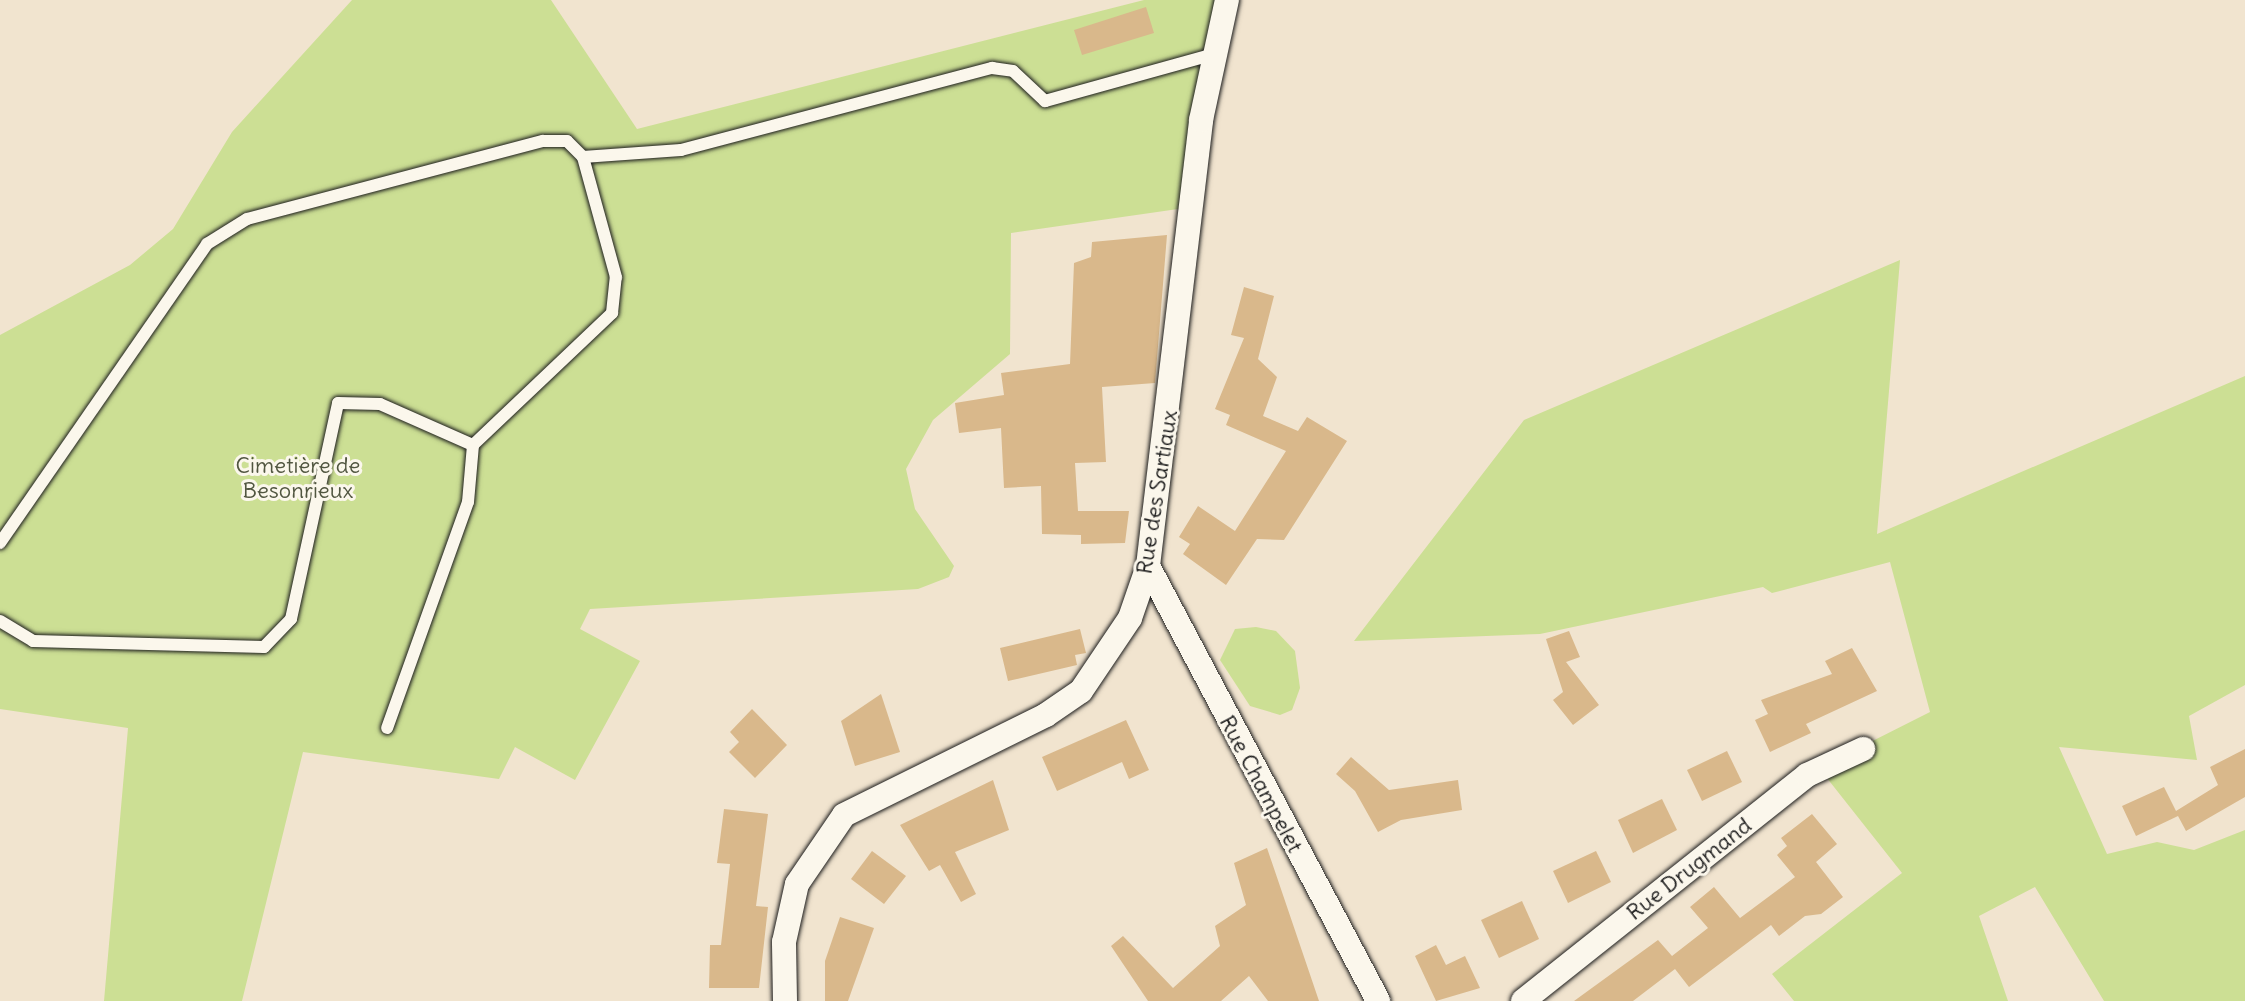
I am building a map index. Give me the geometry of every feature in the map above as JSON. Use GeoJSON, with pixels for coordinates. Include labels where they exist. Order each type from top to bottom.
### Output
{"type":"FeatureCollection","features":[{"type":"Feature","properties":{"kind":"street","name":"Rue des Sartiaux"},"geometry":{"type":"LineString","coordinates":[[785,1001],[790,911],[826,835],[867,798],[1027,726],[1081,691],[1123,635],[1148,566],[1214,54],[1227,0]]}},
{"type":"Feature","properties":{"kind":"street","name":"Rue Champelet"},"geometry":{"type":"LineString","coordinates":[[1148,566],[1378,1001]]}},
{"type":"Feature","properties":{"kind":"street","name":"Rue Drugmand"},"geometry":{"type":"LineString","coordinates":[[1523,1001],[1807,775],[1863,749]]}},
{"type":"Feature","properties":{"kind":"lane"},"geometry":{"type":"LineString","coordinates":[[583,157],[681,150],[992,68],[1013,71],[1045,101],[1214,54]]}},
{"type":"Feature","properties":{"kind":"lane"},"geometry":{"type":"LineString","coordinates":[[0,543],[207,244],[227,228],[543,141],[567,141],[583,157],[616,277],[612,313],[473,445],[468,502],[387,728]]}},
{"type":"Feature","properties":{"kind":"lane"},"geometry":{"type":"LineString","coordinates":[[0,621],[33,641],[264,647],[291,619],[338,403],[380,404],[473,445]]}},
{"type":"Feature","properties":{"kind":"green space","name":"Cimetière de Besonrieux"},"geometry":{"type":"Polygon","coordinates":[[[352,0],[551,0],[637,129],[1144,0],[1227,0],[1192,207],[1011,233],[1010,354],[933,420],[906,469],[915,509],[954,566],[949,577],[918,589],[590,609],[580,629],[640,661],[575,780],[515,747],[499,779],[303,752],[242,1001],[104,1001],[128,728],[0,709],[0,335],[130,265],[173,229],[232,132],[352,0]]]}},
{"type":"Feature","properties":{"kind":"green space"},"geometry":{"type":"Polygon","coordinates":[[[1900,260],[1877,534],[2245,376],[2245,685],[2189,716],[2197,760],[2059,747],[2107,854],[2157,842],[2194,850],[2245,830],[2245,1001],[2104,1001],[2035,887],[1979,916],[2008,1001],[1794,1001],[1772,974],[1902,873],[1819,768],[1930,712],[1890,562],[1772,593],[1763,587],[1540,634],[1354,641],[1524,420],[1900,260]]]}},
{"type":"Feature","properties":{"kind":"green space"},"geometry":{"type":"Polygon","coordinates":[[[1256,627],[1276,631],[1295,651],[1300,688],[1292,710],[1280,715],[1250,706],[1220,660],[1235,629],[1256,627]]]}},
{"type":"Feature","properties":{"kind":"building"},"geometry":{"type":"Polygon","coordinates":[[[1146,7],[1154,33],[1082,55],[1074,30],[1146,7]]]}},
{"type":"Feature","properties":{"kind":"building"},"geometry":{"type":"Polygon","coordinates":[[[1167,235],[1155,383],[1102,387],[1106,462],[1075,463],[1078,511],[1129,511],[1125,543],[1081,544],[1081,535],[1042,534],[1041,486],[1004,488],[1001,428],[959,433],[955,403],[1004,395],[1001,373],[1070,364],[1074,263],[1091,257],[1092,242],[1167,235]]]}},
{"type":"Feature","properties":{"kind":"building"},"geometry":{"type":"Polygon","coordinates":[[[1244,287],[1274,296],[1258,359],[1277,377],[1263,416],[1298,431],[1307,417],[1347,441],[1284,540],[1257,539],[1226,585],[1183,554],[1190,544],[1179,537],[1198,506],[1235,531],[1286,451],[1226,425],[1230,415],[1215,409],[1244,338],[1231,335],[1244,287]]]}},
{"type":"Feature","properties":{"kind":"building"},"geometry":{"type":"Polygon","coordinates":[[[1080,629],[1086,653],[1075,655],[1077,665],[1008,681],[1000,648],[1080,629]]]}},
{"type":"Feature","properties":{"kind":"building"},"geometry":{"type":"Polygon","coordinates":[[[1569,631],[1580,657],[1566,662],[1599,705],[1573,725],[1553,700],[1563,692],[1546,639],[1569,631]]]}},
{"type":"Feature","properties":{"kind":"building"},"geometry":{"type":"Polygon","coordinates":[[[1852,648],[1877,691],[1806,724],[1811,733],[1770,752],[1755,720],[1768,714],[1761,700],[1832,674],[1825,661],[1852,648]]]}},
{"type":"Feature","properties":{"kind":"building"},"geometry":{"type":"Polygon","coordinates":[[[881,694],[900,752],[855,766],[841,721],[881,694]]]}},
{"type":"Feature","properties":{"kind":"building"},"geometry":{"type":"Polygon","coordinates":[[[752,709],[787,745],[755,778],[729,752],[739,742],[730,732],[752,709]]]}},
{"type":"Feature","properties":{"kind":"building"},"geometry":{"type":"Polygon","coordinates":[[[1126,720],[1149,770],[1129,779],[1122,762],[1057,791],[1042,757],[1126,720]]]}},
{"type":"Feature","properties":{"kind":"building"},"geometry":{"type":"Polygon","coordinates":[[[2245,749],[2245,797],[2186,831],[2178,816],[2136,836],[2122,806],[2164,787],[2176,811],[2218,785],[2210,767],[2245,749]]]}},
{"type":"Feature","properties":{"kind":"building"},"geometry":{"type":"Polygon","coordinates":[[[1727,751],[1742,782],[1702,801],[1687,770],[1727,751]]]}},
{"type":"Feature","properties":{"kind":"building"},"geometry":{"type":"Polygon","coordinates":[[[1351,757],[1389,790],[1458,780],[1462,810],[1401,820],[1378,832],[1355,791],[1336,774],[1351,757]]]}},
{"type":"Feature","properties":{"kind":"building"},"geometry":{"type":"Polygon","coordinates":[[[993,780],[1009,830],[955,852],[976,894],[961,902],[940,865],[929,871],[900,825],[993,780]]]}},
{"type":"Feature","properties":{"kind":"building"},"geometry":{"type":"Polygon","coordinates":[[[1662,799],[1677,830],[1633,853],[1618,820],[1662,799]]]}},
{"type":"Feature","properties":{"kind":"building"},"geometry":{"type":"Polygon","coordinates":[[[724,809],[768,814],[756,906],[768,907],[759,988],[709,988],[710,945],[721,945],[730,864],[717,863],[724,809]]]}},
{"type":"Feature","properties":{"kind":"building"},"geometry":{"type":"Polygon","coordinates":[[[1812,814],[1837,844],[1816,862],[1843,897],[1821,914],[1805,916],[1779,936],[1771,925],[1689,987],[1675,969],[1633,1001],[1574,1001],[1658,940],[1672,956],[1708,928],[1690,907],[1714,887],[1740,918],[1795,877],[1777,855],[1787,846],[1781,838],[1812,814]]]}},
{"type":"Feature","properties":{"kind":"building"},"geometry":{"type":"Polygon","coordinates":[[[1267,848],[1319,1001],[1268,1001],[1249,976],[1221,1001],[1148,1001],[1111,946],[1123,936],[1173,988],[1220,946],[1215,926],[1246,905],[1234,863],[1267,848]]]}},
{"type":"Feature","properties":{"kind":"building"},"geometry":{"type":"Polygon","coordinates":[[[872,851],[906,876],[884,904],[851,879],[872,851]]]}},
{"type":"Feature","properties":{"kind":"building"},"geometry":{"type":"Polygon","coordinates":[[[1596,851],[1611,882],[1568,903],[1553,871],[1596,851]]]}},
{"type":"Feature","properties":{"kind":"building"},"geometry":{"type":"Polygon","coordinates":[[[1522,901],[1539,939],[1499,958],[1481,920],[1522,901]]]}},
{"type":"Feature","properties":{"kind":"building"},"geometry":{"type":"Polygon","coordinates":[[[840,917],[874,928],[848,1001],[825,1001],[825,961],[840,917]]]}},
{"type":"Feature","properties":{"kind":"building"},"geometry":{"type":"Polygon","coordinates":[[[1436,945],[1446,965],[1465,956],[1480,988],[1436,1001],[1415,956],[1436,945]]]}}]}
